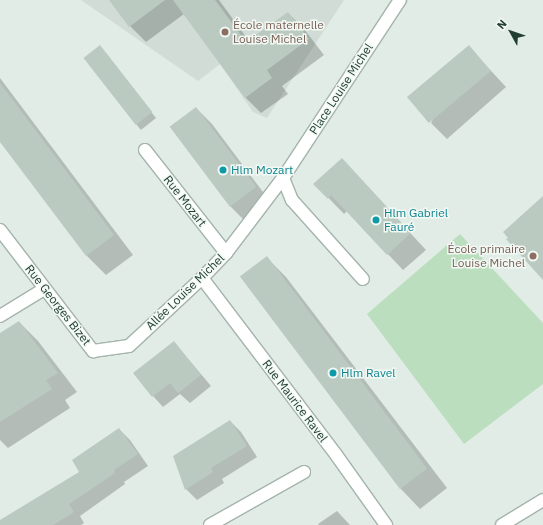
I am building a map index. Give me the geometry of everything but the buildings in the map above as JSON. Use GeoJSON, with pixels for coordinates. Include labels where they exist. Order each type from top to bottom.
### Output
{"type":"FeatureCollection","features":[{"type":"Feature","properties":{"kind":"street","name":"Place Louise Michel"},"geometry":{"type":"LineString","coordinates":[[282,178],[400,0]]}},
{"type":"Feature","properties":{"kind":"street","name":"Rue Mozart"},"geometry":{"type":"LineString","coordinates":[[145,150],[226,253]]}},
{"type":"Feature","properties":{"kind":"street","name":"Allée Louise Michel"},"geometry":{"type":"LineString","coordinates":[[129,346],[202,278],[226,253],[282,178]]}},
{"type":"Feature","properties":{"kind":"street"},"geometry":{"type":"LineString","coordinates":[[282,178],[292,200],[363,280]]}},
{"type":"Feature","properties":{"kind":"street","name":"Rue Georges Bizet"},"geometry":{"type":"LineString","coordinates":[[0,230],[44,289],[94,351],[129,346]]}},
{"type":"Feature","properties":{"kind":"street","name":"Rue Maurice Ravel"},"geometry":{"type":"LineString","coordinates":[[202,278],[333,450],[386,525]]}},
{"type":"Feature","properties":{"kind":"street"},"geometry":{"type":"LineString","coordinates":[[0,316],[44,289]]}},
{"type":"Feature","properties":{"kind":"street"},"geometry":{"type":"LineString","coordinates":[[210,525],[304,472]]}},
{"type":"Feature","properties":{"kind":"street"},"geometry":{"type":"LineString","coordinates":[[502,525],[543,500]]}},
{"type":"Feature","properties":{"kind":"shaded area","name":"École maternelle Louise Michel"},"geometry":{"type":"Polygon","coordinates":[[[81,0],[344,0],[267,118],[253,112],[220,64],[198,81],[81,0]]]}},
{"type":"Feature","properties":{"kind":"green space"},"geometry":{"type":"Polygon","coordinates":[[[460,234],[543,323],[543,384],[464,444],[367,314],[460,234]]]}},
{"type":"Feature","properties":{"kind":"place","name":"École maternelle Louise Michel"},"geometry":{"type":"Point","coordinates":[225,32]}},
{"type":"Feature","properties":{"kind":"place","name":"Hlm Mozart"},"geometry":{"type":"Point","coordinates":[223,170]}},
{"type":"Feature","properties":{"kind":"place","name":"Hlm Gabriel Fauré"},"geometry":{"type":"Point","coordinates":[376,220]}},
{"type":"Feature","properties":{"kind":"place","name":"École primaire Louise Michel"},"geometry":{"type":"Point","coordinates":[533,256]}},
{"type":"Feature","properties":{"kind":"place","name":"Hlm Ravel"},"geometry":{"type":"Point","coordinates":[333,373]}}]}
